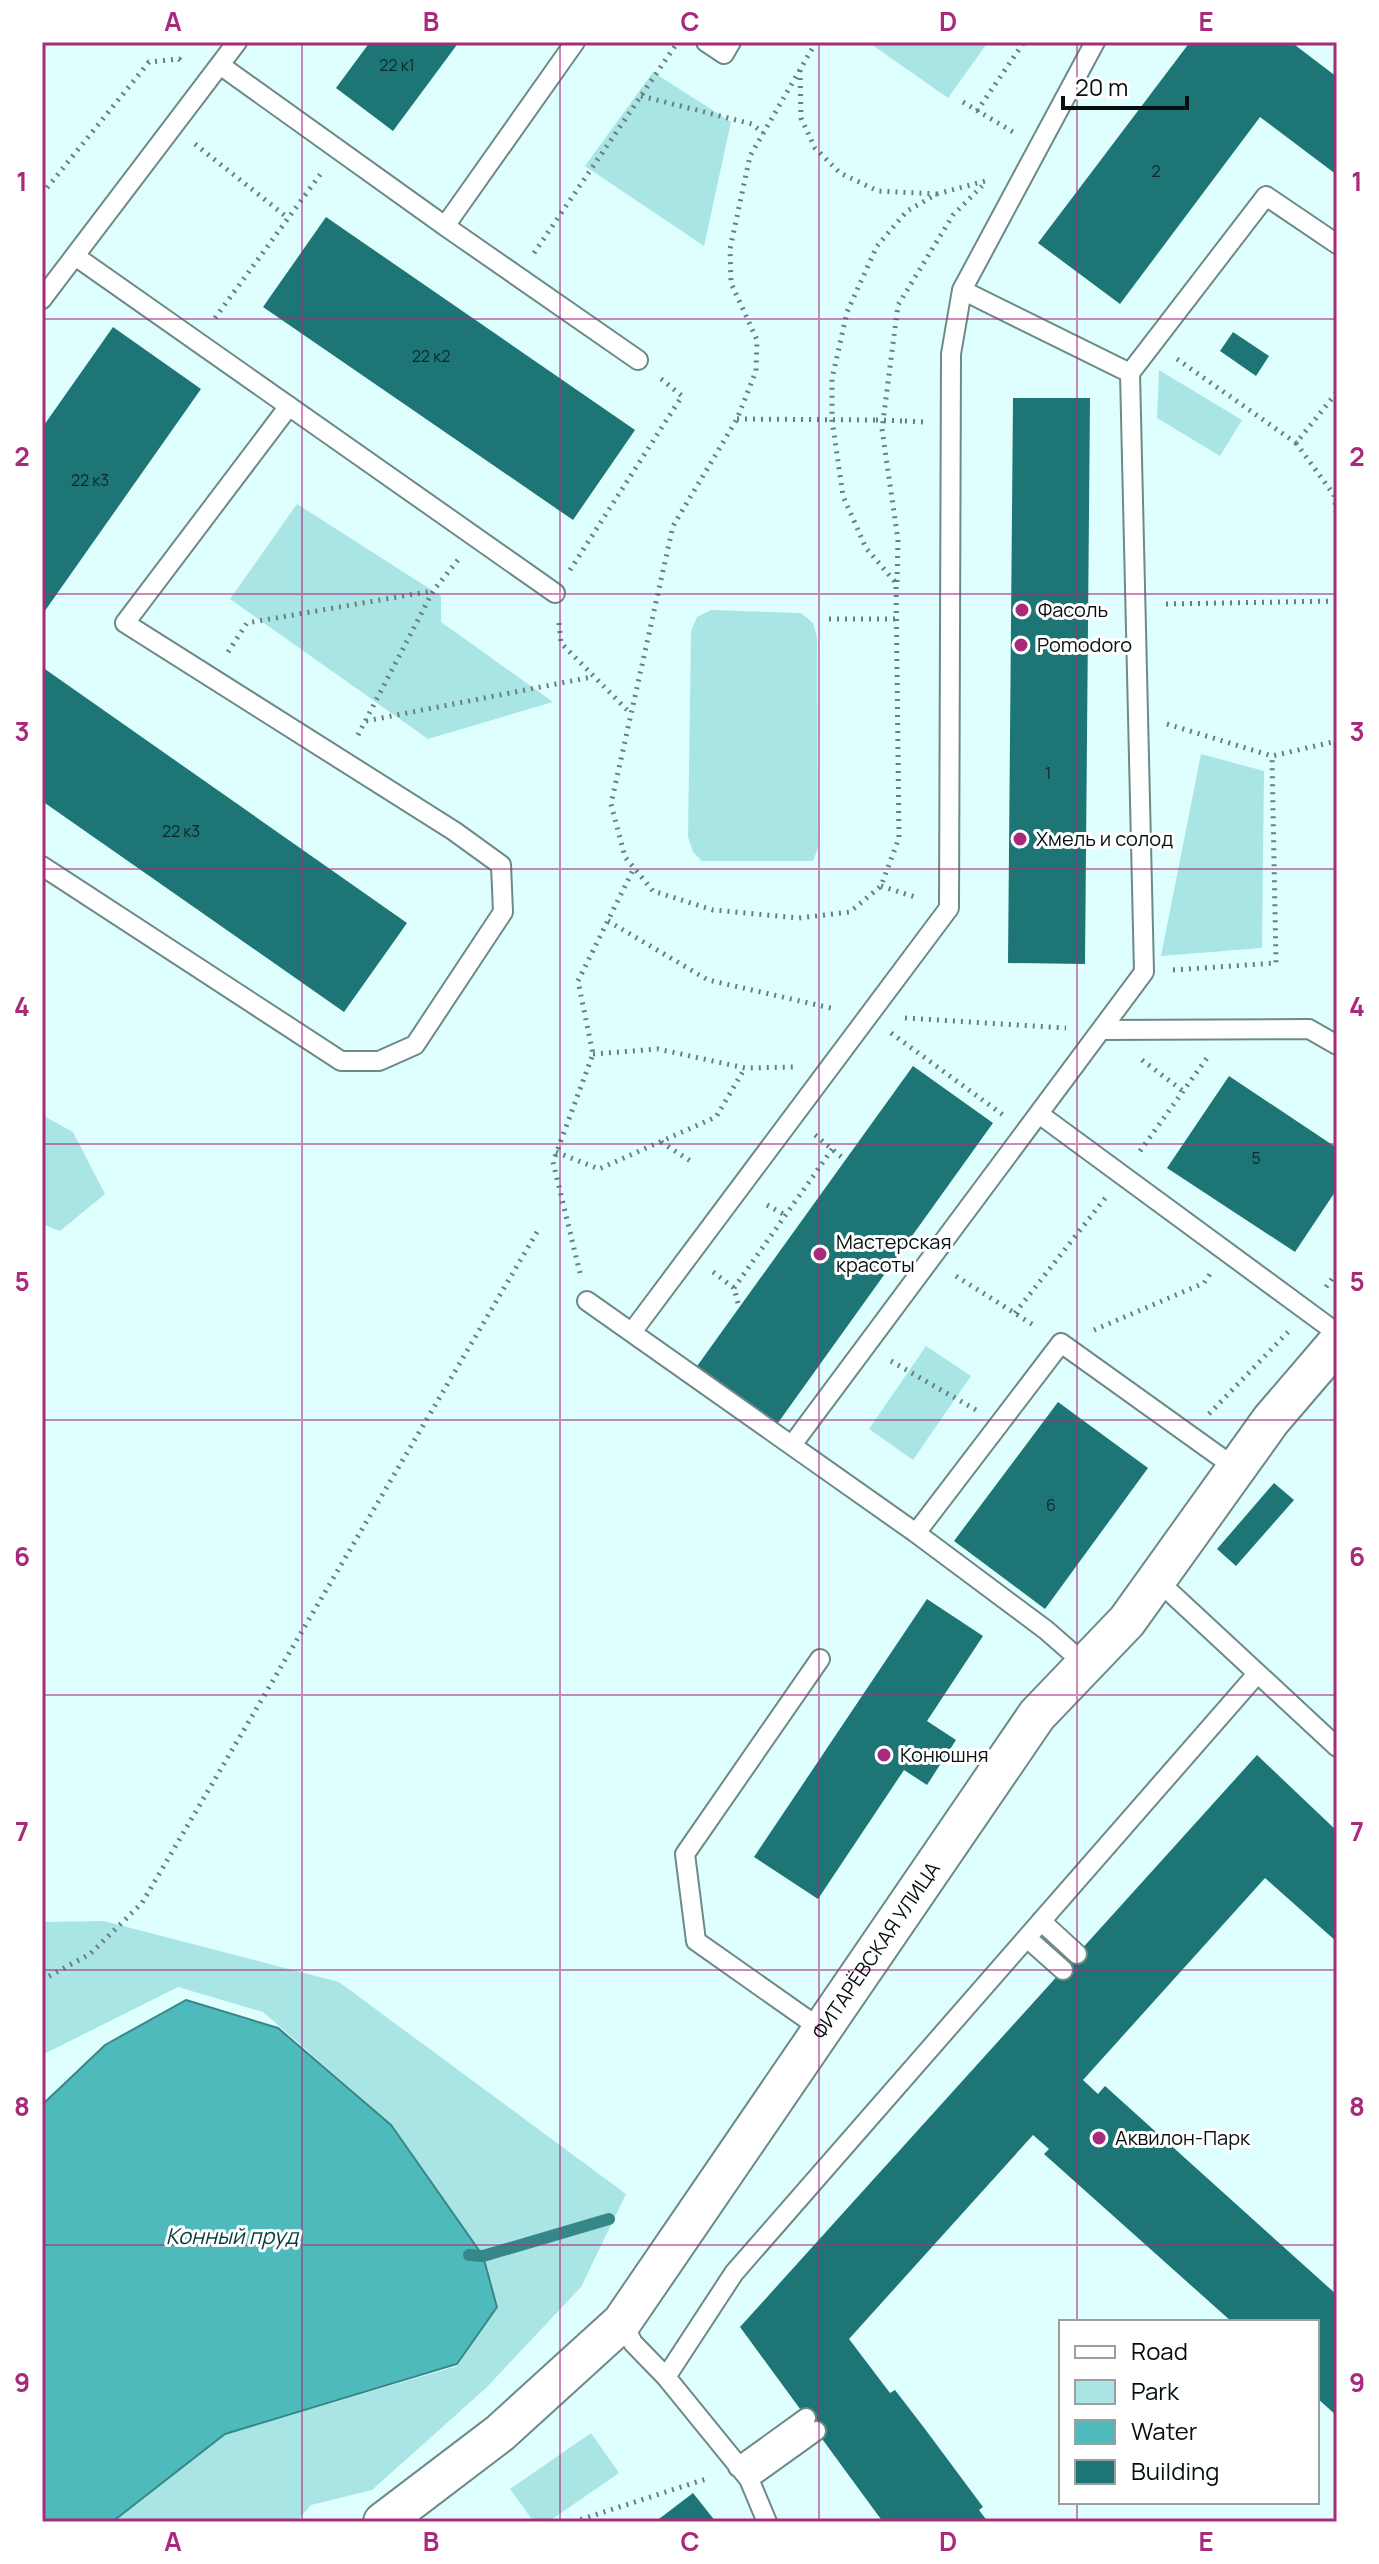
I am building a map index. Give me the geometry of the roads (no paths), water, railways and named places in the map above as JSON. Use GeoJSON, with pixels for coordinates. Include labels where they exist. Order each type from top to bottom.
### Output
{"type":"FeatureCollection","features":[{"type":"Feature","properties":{"kind":"street","name":"ФИТАРЁВСКАЯ УЛИЦА"},"geometry":{"type":"LineString","coordinates":[[383,2522],[500,2433],[622,2322],[1037,1715],[1127,1621],[1271,1420],[1337,1343]]}},
{"type":"Feature","properties":{"kind":"lane"},"geometry":{"type":"LineString","coordinates":[[42,299],[237,42]]}},
{"type":"Feature","properties":{"kind":"lane"},"geometry":{"type":"LineString","coordinates":[[445,226],[575,42]]}},
{"type":"Feature","properties":{"kind":"lane"},"geometry":{"type":"LineString","coordinates":[[706,42],[724,54],[731,42]]}},
{"type":"Feature","properties":{"kind":"lane"},"geometry":{"type":"LineString","coordinates":[[632,1332],[949,908],[951,354],[962,290],[1095,42]]}},
{"type":"Feature","properties":{"kind":"lane"},"geometry":{"type":"LineString","coordinates":[[220,65],[638,360]]}},
{"type":"Feature","properties":{"kind":"lane"},"geometry":{"type":"LineString","coordinates":[[792,1445],[1144,972],[1138,604],[1130,373],[1266,196],[1337,244]]}},
{"type":"Feature","properties":{"kind":"lane"},"geometry":{"type":"LineString","coordinates":[[75,256],[555,593]]}},
{"type":"Feature","properties":{"kind":"lane"},"geometry":{"type":"LineString","coordinates":[[962,290],[1130,373]]}},
{"type":"Feature","properties":{"kind":"lane"},"geometry":{"type":"LineString","coordinates":[[42,866],[341,1061],[379,1061],[415,1045],[503,912],[501,865],[125,623],[289,406]]}},
{"type":"Feature","properties":{"kind":"lane"},"geometry":{"type":"LineString","coordinates":[[1102,1030],[1309,1029],[1337,1045]]}},
{"type":"Feature","properties":{"kind":"lane"},"geometry":{"type":"LineString","coordinates":[[1039,1114],[1337,1333]]}},
{"type":"Feature","properties":{"kind":"lane"},"geometry":{"type":"LineString","coordinates":[[587,1301],[916,1533],[1046,1630],[1086,1665]]}},
{"type":"Feature","properties":{"kind":"lane"},"geometry":{"type":"LineString","coordinates":[[916,1533],[1061,1343],[1237,1469]]}},
{"type":"Feature","properties":{"kind":"lane"},"geometry":{"type":"LineString","coordinates":[[1157,1580],[1337,1747]]}},
{"type":"Feature","properties":{"kind":"lane"},"geometry":{"type":"LineString","coordinates":[[820,1659],[685,1854],[696,1941],[821,2029]]}},
{"type":"Feature","properties":{"kind":"lane"},"geometry":{"type":"LineString","coordinates":[[666,2377],[734,2273],[1257,1674]]}},
{"type":"Feature","properties":{"kind":"lane"},"geometry":{"type":"LineString","coordinates":[[1041,1921],[1077,1954]]}},
{"type":"Feature","properties":{"kind":"lane"},"geometry":{"type":"LineString","coordinates":[[1027,1938],[1063,1970]]}},
{"type":"Feature","properties":{"kind":"lane"},"geometry":{"type":"LineString","coordinates":[[622,2322],[633,2343],[666,2377],[742,2472],[767,2522]]}},
{"type":"Feature","properties":{"kind":"lane"},"geometry":{"type":"LineString","coordinates":[[742,2472],[811,2424]]}},
{"type":"Feature","properties":{"kind":"water","name":"Конный пруд"},"geometry":{"type":"Polygon","coordinates":[[[186,2000],[278,2028],[391,2125],[483,2256],[497,2307],[457,2364],[225,2434],[112,2522],[42,2522],[42,2105],[105,2045],[186,2000]]]}},
{"type":"Feature","properties":{"kind":"waterway"},"geometry":{"type":"LineString","coordinates":[[469,2255],[483,2256],[609,2219]]}},
{"type":"Feature","properties":{"kind":"place","name":"Фасоль"},"geometry":{"type":"Point","coordinates":[1022,610]}},
{"type":"Feature","properties":{"kind":"place","name":"Pomodoro"},"geometry":{"type":"Point","coordinates":[1021,645]}},
{"type":"Feature","properties":{"kind":"place","name":"Хмель и солод"},"geometry":{"type":"Point","coordinates":[1020,839]}},
{"type":"Feature","properties":{"kind":"place","name":"Мастерская красоты"},"geometry":{"type":"Point","coordinates":[820,1254]}},
{"type":"Feature","properties":{"kind":"place","name":"Конюшня"},"geometry":{"type":"Point","coordinates":[884,1755]}},
{"type":"Feature","properties":{"kind":"place","name":"Аквилон-Парк"},"geometry":{"type":"Point","coordinates":[1099,2138]}}]}
